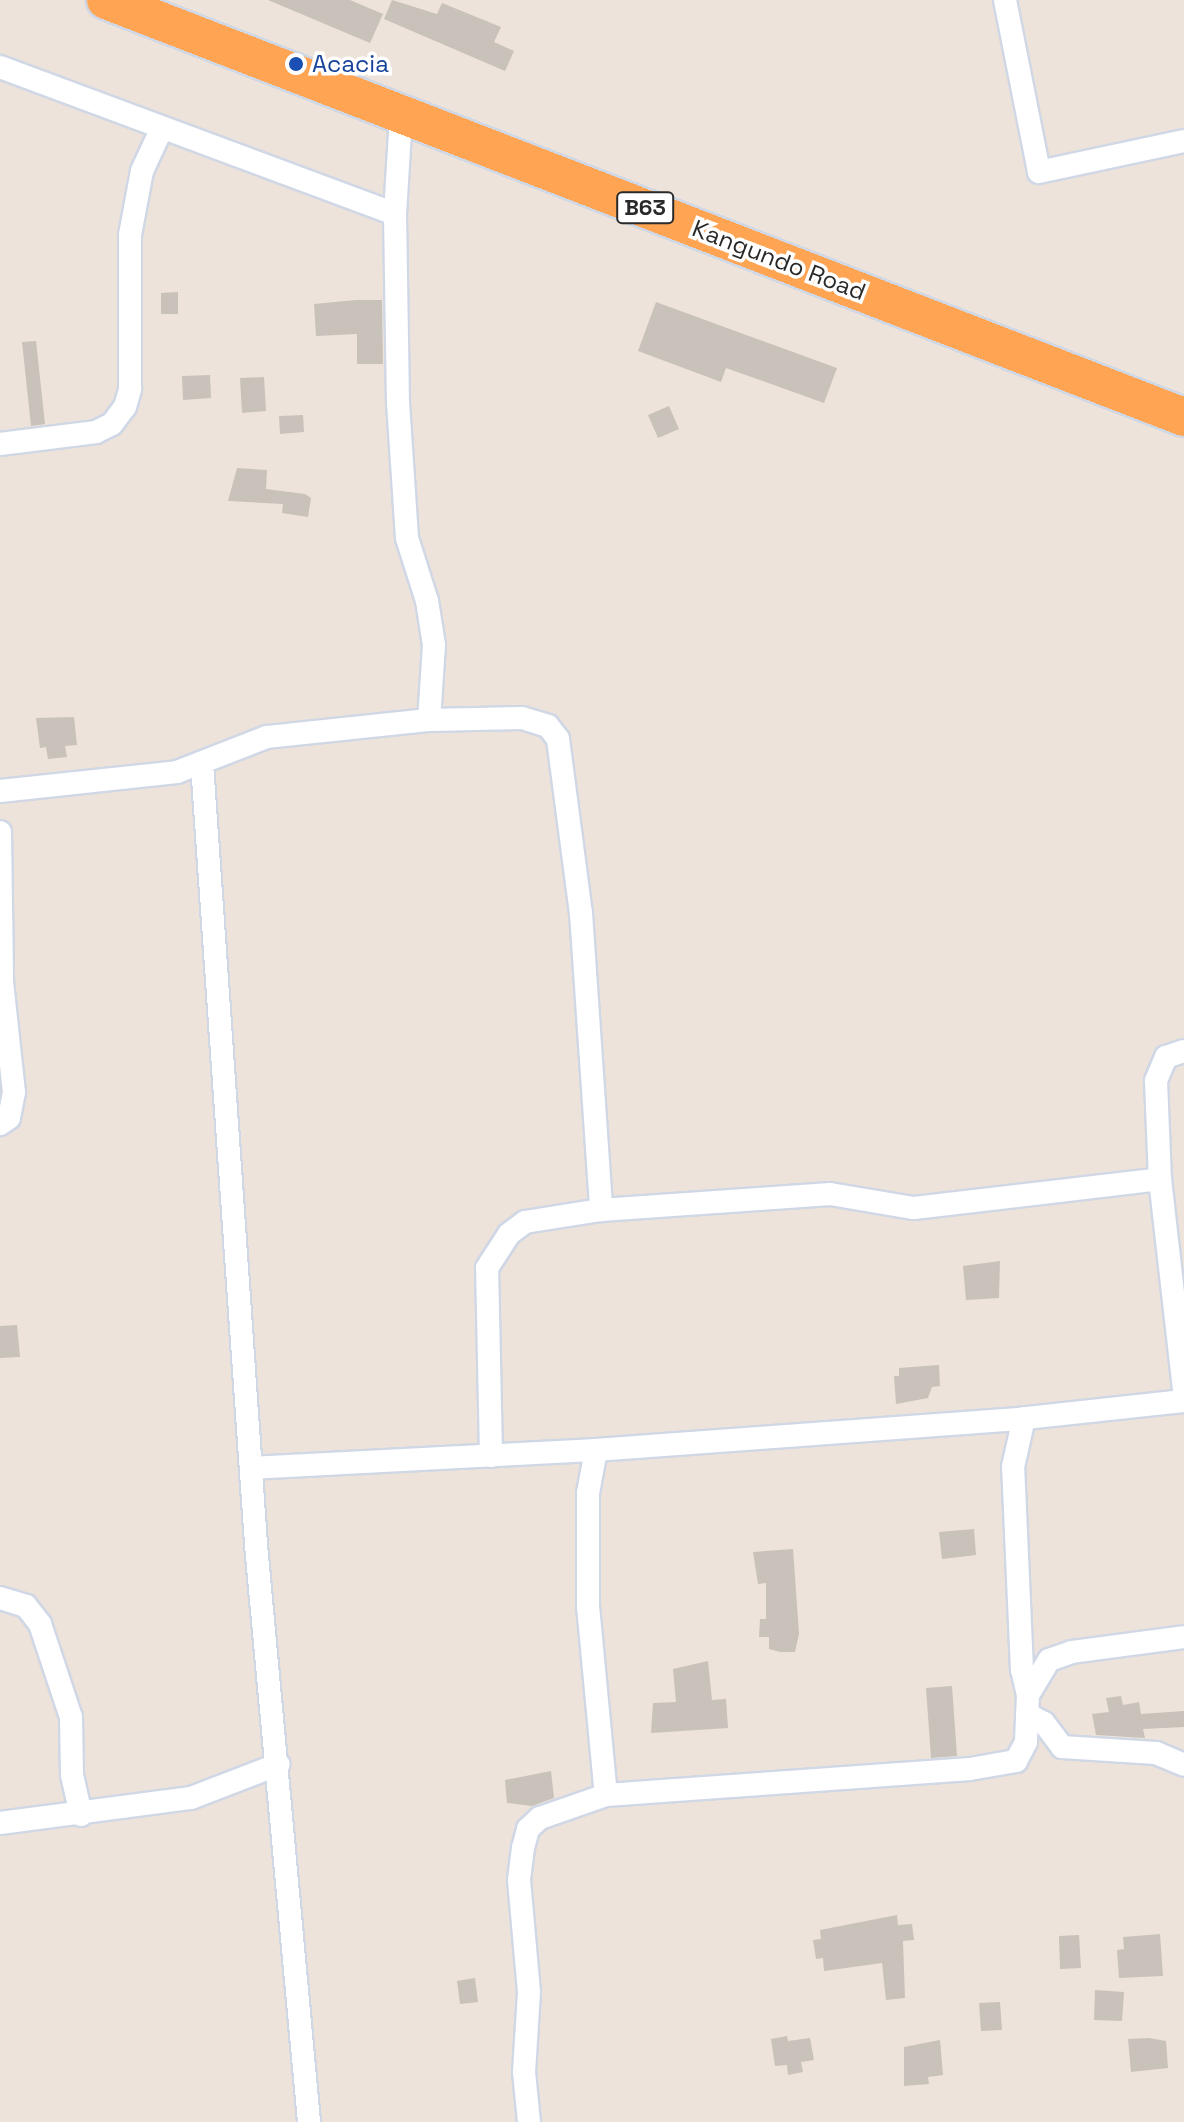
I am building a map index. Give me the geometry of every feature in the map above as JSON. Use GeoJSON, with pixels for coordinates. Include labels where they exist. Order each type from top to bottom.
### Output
{"type":"FeatureCollection","features":[{"type":"Feature","properties":{"kind":"highway","name":"Kangundo Road"},"geometry":{"type":"LineString","coordinates":[[106,0],[166,10],[401,115],[1184,417]]}},
{"type":"Feature","properties":{"kind":"street"},"geometry":{"type":"LineString","coordinates":[[1005,0],[1039,172],[1184,141]]}},
{"type":"Feature","properties":{"kind":"street"},"geometry":{"type":"LineString","coordinates":[[0,67],[161,130],[395,214]]}},
{"type":"Feature","properties":{"kind":"street"},"geometry":{"type":"LineString","coordinates":[[401,115],[395,214],[404,514],[434,645],[429,720]]}},
{"type":"Feature","properties":{"kind":"street"},"geometry":{"type":"LineString","coordinates":[[0,444],[96,432],[112,424],[125,407],[130,389],[133,213],[142,171],[161,130]]}},
{"type":"Feature","properties":{"kind":"street"},"geometry":{"type":"LineString","coordinates":[[0,791],[128,780],[202,764],[267,737],[429,720],[522,718],[548,726],[558,739],[581,913],[601,1210]]}},
{"type":"Feature","properties":{"kind":"street"},"geometry":{"type":"LineString","coordinates":[[202,764],[251,1468],[309,2122]]}},
{"type":"Feature","properties":{"kind":"street"},"geometry":{"type":"LineString","coordinates":[[0,832],[2,1002],[14,1092],[9,1118],[0,1124]]}},
{"type":"Feature","properties":{"kind":"street"},"geometry":{"type":"LineString","coordinates":[[1184,1051],[1166,1057],[1156,1081],[1160,1179],[1184,1391]]}},
{"type":"Feature","properties":{"kind":"street"},"geometry":{"type":"LineString","coordinates":[[491,1456],[484,1291],[493,1254],[525,1222],[601,1210],[830,1194],[914,1208],[1160,1179]]}},
{"type":"Feature","properties":{"kind":"street"},"geometry":{"type":"LineString","coordinates":[[251,1468],[596,1450],[1024,1418],[1184,1401]]}},
{"type":"Feature","properties":{"kind":"street"},"geometry":{"type":"LineString","coordinates":[[529,2122],[524,2072],[529,1992],[519,1880],[528,1829],[540,1818],[606,1795],[1016,1761],[1026,1742],[1028,1705],[1022,1670],[1013,1467],[1024,1418]]}},
{"type":"Feature","properties":{"kind":"street"},"geometry":{"type":"LineString","coordinates":[[596,1450],[588,1493],[588,1606],[606,1795]]}},
{"type":"Feature","properties":{"kind":"street"},"geometry":{"type":"LineString","coordinates":[[0,1598],[26,1606],[40,1624],[71,1717],[72,1775],[81,1815]]}},
{"type":"Feature","properties":{"kind":"street"},"geometry":{"type":"LineString","coordinates":[[1028,1705],[1049,1660],[1072,1652],[1184,1637]]}},
{"type":"Feature","properties":{"kind":"street"},"geometry":{"type":"LineString","coordinates":[[1028,1705],[1062,1747],[1156,1753],[1184,1765]]}},
{"type":"Feature","properties":{"kind":"street"},"geometry":{"type":"LineString","coordinates":[[0,1823],[81,1815],[191,1798],[279,1764]]}},
{"type":"Feature","properties":{"kind":"building"},"geometry":{"type":"Polygon","coordinates":[[[268,0],[350,0],[383,14],[370,43],[268,0]]]}},
{"type":"Feature","properties":{"kind":"building"},"geometry":{"type":"Polygon","coordinates":[[[392,0],[437,14],[442,3],[501,27],[494,42],[514,51],[505,71],[384,19],[392,0]]]}},
{"type":"Feature","properties":{"kind":"building"},"geometry":{"type":"Polygon","coordinates":[[[178,292],[178,314],[161,314],[161,293],[178,292]]]}},
{"type":"Feature","properties":{"kind":"building"},"geometry":{"type":"Polygon","coordinates":[[[382,300],[383,364],[357,364],[357,334],[316,336],[314,304],[382,300]]]}},
{"type":"Feature","properties":{"kind":"building"},"geometry":{"type":"Polygon","coordinates":[[[656,302],[837,368],[824,403],[726,368],[721,382],[638,351],[656,302]]]}},
{"type":"Feature","properties":{"kind":"building"},"geometry":{"type":"Polygon","coordinates":[[[36,341],[45,424],[31,426],[22,342],[36,341]]]}},
{"type":"Feature","properties":{"kind":"building"},"geometry":{"type":"Polygon","coordinates":[[[210,375],[211,398],[183,400],[182,376],[210,375]]]}},
{"type":"Feature","properties":{"kind":"building"},"geometry":{"type":"Polygon","coordinates":[[[264,377],[266,411],[242,413],[240,378],[264,377]]]}},
{"type":"Feature","properties":{"kind":"building"},"geometry":{"type":"Polygon","coordinates":[[[669,406],[679,429],[658,438],[648,415],[669,406]]]}},
{"type":"Feature","properties":{"kind":"building"},"geometry":{"type":"Polygon","coordinates":[[[303,415],[304,432],[280,434],[279,416],[303,415]]]}},
{"type":"Feature","properties":{"kind":"building"},"geometry":{"type":"Polygon","coordinates":[[[237,468],[267,470],[266,489],[305,494],[311,498],[308,517],[282,513],[283,504],[228,501],[237,468]]]}},
{"type":"Feature","properties":{"kind":"building"},"geometry":{"type":"Polygon","coordinates":[[[74,717],[77,745],[65,746],[67,757],[48,759],[46,747],[40,748],[36,718],[74,717]]]}},
{"type":"Feature","properties":{"kind":"building"},"geometry":{"type":"Polygon","coordinates":[[[1000,1261],[999,1298],[966,1300],[963,1266],[1000,1261]]]}},
{"type":"Feature","properties":{"kind":"building"},"geometry":{"type":"Polygon","coordinates":[[[17,1325],[20,1357],[0,1358],[0,1326],[17,1325]]]}},
{"type":"Feature","properties":{"kind":"building"},"geometry":{"type":"Polygon","coordinates":[[[939,1365],[940,1386],[932,1387],[928,1398],[896,1404],[894,1376],[899,1376],[899,1368],[939,1365]]]}},
{"type":"Feature","properties":{"kind":"building"},"geometry":{"type":"Polygon","coordinates":[[[974,1529],[976,1555],[942,1559],[939,1532],[974,1529]]]}},
{"type":"Feature","properties":{"kind":"building"},"geometry":{"type":"Polygon","coordinates":[[[793,1549],[799,1634],[795,1652],[780,1652],[769,1649],[769,1637],[759,1637],[760,1619],[766,1619],[766,1583],[758,1584],[753,1552],[793,1549]]]}},
{"type":"Feature","properties":{"kind":"building"},"geometry":{"type":"Polygon","coordinates":[[[708,1661],[712,1700],[726,1699],[728,1728],[651,1733],[653,1703],[676,1702],[673,1669],[708,1661]]]}},
{"type":"Feature","properties":{"kind":"building"},"geometry":{"type":"Polygon","coordinates":[[[952,1686],[957,1756],[931,1758],[926,1688],[952,1686]]]}},
{"type":"Feature","properties":{"kind":"building"},"geometry":{"type":"Polygon","coordinates":[[[1121,1696],[1123,1705],[1139,1702],[1141,1714],[1184,1711],[1184,1727],[1143,1729],[1145,1738],[1096,1735],[1092,1714],[1109,1712],[1106,1698],[1121,1696]]]}},
{"type":"Feature","properties":{"kind":"building"},"geometry":{"type":"Polygon","coordinates":[[[551,1771],[554,1798],[532,1806],[507,1803],[505,1780],[551,1771]]]}},
{"type":"Feature","properties":{"kind":"building"},"geometry":{"type":"Polygon","coordinates":[[[897,1915],[898,1925],[912,1924],[914,1940],[903,1941],[905,1998],[886,2000],[882,1963],[824,1971],[823,1958],[816,1959],[813,1940],[821,1939],[820,1930],[897,1915]]]}},
{"type":"Feature","properties":{"kind":"building"},"geometry":{"type":"Polygon","coordinates":[[[1160,1934],[1163,1976],[1119,1978],[1117,1950],[1124,1949],[1123,1937],[1160,1934]]]}},
{"type":"Feature","properties":{"kind":"building"},"geometry":{"type":"Polygon","coordinates":[[[1079,1935],[1081,1968],[1060,1969],[1059,1936],[1079,1935]]]}},
{"type":"Feature","properties":{"kind":"building"},"geometry":{"type":"Polygon","coordinates":[[[475,1978],[478,2002],[460,2004],[457,1981],[475,1978]]]}},
{"type":"Feature","properties":{"kind":"building"},"geometry":{"type":"Polygon","coordinates":[[[1095,1990],[1124,1992],[1122,2021],[1094,2020],[1095,1990]]]}},
{"type":"Feature","properties":{"kind":"building"},"geometry":{"type":"Polygon","coordinates":[[[1000,2002],[1002,2030],[981,2031],[979,2003],[1000,2002]]]}},
{"type":"Feature","properties":{"kind":"building"},"geometry":{"type":"Polygon","coordinates":[[[787,2036],[788,2041],[810,2038],[814,2060],[801,2062],[803,2072],[788,2075],[787,2065],[775,2066],[771,2039],[787,2036]]]}},
{"type":"Feature","properties":{"kind":"building"},"geometry":{"type":"Polygon","coordinates":[[[1128,2039],[1166,2041],[1168,2068],[1131,2072],[1128,2039]]]}},
{"type":"Feature","properties":{"kind":"building"},"geometry":{"type":"Polygon","coordinates":[[[940,2040],[943,2075],[928,2077],[929,2084],[904,2086],[904,2047],[940,2040]]]}},
{"type":"Feature","properties":{"kind":"place","name":"Acacia"},"geometry":{"type":"Point","coordinates":[296,64]}}]}
